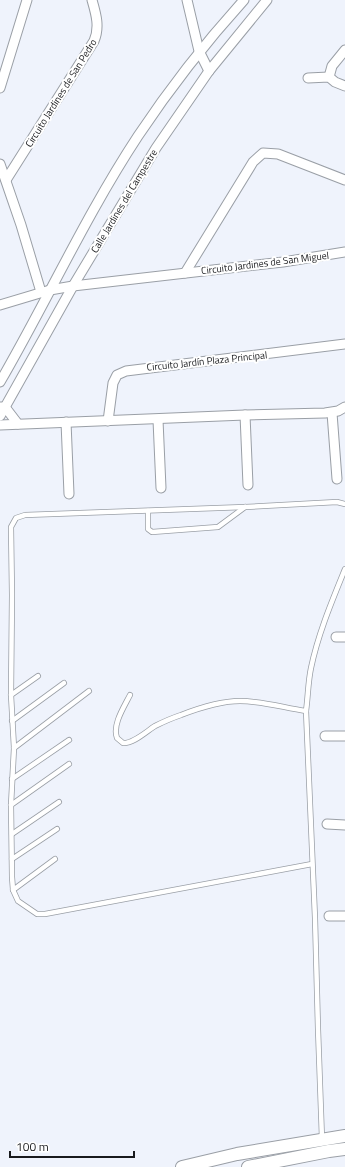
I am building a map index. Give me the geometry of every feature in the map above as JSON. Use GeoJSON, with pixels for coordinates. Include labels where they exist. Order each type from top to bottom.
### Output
{"type":"FeatureCollection","features":[{"type":"Feature","properties":{"kind":"street"},"geometry":{"type":"LineString","coordinates":[[0,88],[27,0]]}},
{"type":"Feature","properties":{"kind":"street","name":"Circuito Jardines de San Pedro"},"geometry":{"type":"LineString","coordinates":[[6,180],[94,41],[98,29],[92,0]]}},
{"type":"Feature","properties":{"kind":"street"},"geometry":{"type":"LineString","coordinates":[[187,0],[199,51],[209,71]]}},
{"type":"Feature","properties":{"kind":"street","name":"Calle Jardines del Campestre"},"geometry":{"type":"LineString","coordinates":[[0,382],[108,186],[138,137],[199,51],[244,0]]}},
{"type":"Feature","properties":{"kind":"street","name":"Calle Jardines del Campestre"},"geometry":{"type":"LineString","coordinates":[[0,416],[2,407],[156,148],[209,71],[267,0]]}},
{"type":"Feature","properties":{"kind":"street"},"geometry":{"type":"LineString","coordinates":[[329,77],[332,66],[345,50]]}},
{"type":"Feature","properties":{"kind":"street"},"geometry":{"type":"LineString","coordinates":[[308,78],[329,77],[334,82],[345,86]]}},
{"type":"Feature","properties":{"kind":"street","name":"Circuito Jardines de San Miguel"},"geometry":{"type":"LineString","coordinates":[[185,273],[253,162],[263,153],[278,154],[345,180]]}},
{"type":"Feature","properties":{"kind":"street"},"geometry":{"type":"LineString","coordinates":[[0,164],[41,292]]}},
{"type":"Feature","properties":{"kind":"street","name":"Circuito Jardines de San Miguel"},"geometry":{"type":"LineString","coordinates":[[0,305],[41,292],[73,286],[282,262],[345,252]]}},
{"type":"Feature","properties":{"kind":"street","name":"Circuito Jardín Plaza Principal"},"geometry":{"type":"LineString","coordinates":[[108,421],[113,383],[117,376],[126,371],[345,344]]}},
{"type":"Feature","properties":{"kind":"street"},"geometry":{"type":"LineString","coordinates":[[2,407],[18,424]]}},
{"type":"Feature","properties":{"kind":"street"},"geometry":{"type":"LineString","coordinates":[[0,425],[332,413],[345,408]]}},
{"type":"Feature","properties":{"kind":"street"},"geometry":{"type":"LineString","coordinates":[[332,413],[337,479]]}},
{"type":"Feature","properties":{"kind":"street"},"geometry":{"type":"LineString","coordinates":[[245,415],[248,485]]}},
{"type":"Feature","properties":{"kind":"street"},"geometry":{"type":"LineString","coordinates":[[158,420],[161,488]]}},
{"type":"Feature","properties":{"kind":"street"},"geometry":{"type":"LineString","coordinates":[[66,422],[69,494]]}},
{"type":"Feature","properties":{"kind":"street"},"geometry":{"type":"LineString","coordinates":[[325,736],[345,736]]}},
{"type":"Feature","properties":{"kind":"street"},"geometry":{"type":"LineString","coordinates":[[327,824],[345,825]]}},
{"type":"Feature","properties":{"kind":"street"},"geometry":{"type":"LineString","coordinates":[[329,916],[345,916]]}},
{"type":"Feature","properties":{"kind":"street"},"geometry":{"type":"LineString","coordinates":[[182,1167],[198,1165],[237,1154],[345,1136]]}},
{"type":"Feature","properties":{"kind":"street"},"geometry":{"type":"LineString","coordinates":[[248,1167],[345,1149]]}},
{"type":"Feature","properties":{"kind":"lane"},"geometry":{"type":"LineString","coordinates":[[312,864],[45,914],[37,914],[18,901],[13,890],[12,859],[11,805],[14,748],[11,695],[11,527],[16,518],[25,515],[337,502],[345,504]]}},
{"type":"Feature","properties":{"kind":"lane"},"geometry":{"type":"LineString","coordinates":[[148,511],[148,529],[152,532],[218,527],[245,507]]}},
{"type":"Feature","properties":{"kind":"lane"},"geometry":{"type":"LineString","coordinates":[[322,1139],[316,918],[312,864],[306,711],[314,657],[326,618],[345,569]]}},
{"type":"Feature","properties":{"kind":"lane"},"geometry":{"type":"LineString","coordinates":[[11,695],[38,676]]}},
{"type":"Feature","properties":{"kind":"lane"},"geometry":{"type":"LineString","coordinates":[[12,720],[64,683]]}},
{"type":"Feature","properties":{"kind":"lane"},"geometry":{"type":"LineString","coordinates":[[14,748],[89,692]]}},
{"type":"Feature","properties":{"kind":"lane"},"geometry":{"type":"LineString","coordinates":[[130,695],[121,714],[116,730],[118,738],[123,743],[131,742],[156,726],[181,715],[205,707],[233,701],[249,701],[306,711]]}},
{"type":"Feature","properties":{"kind":"lane"},"geometry":{"type":"LineString","coordinates":[[12,779],[69,740]]}},
{"type":"Feature","properties":{"kind":"lane"},"geometry":{"type":"LineString","coordinates":[[11,805],[69,764]]}},
{"type":"Feature","properties":{"kind":"lane"},"geometry":{"type":"LineString","coordinates":[[12,834],[59,802]]}},
{"type":"Feature","properties":{"kind":"lane"},"geometry":{"type":"LineString","coordinates":[[12,859],[57,829]]}},
{"type":"Feature","properties":{"kind":"lane"},"geometry":{"type":"LineString","coordinates":[[13,890],[56,859]]}}]}
